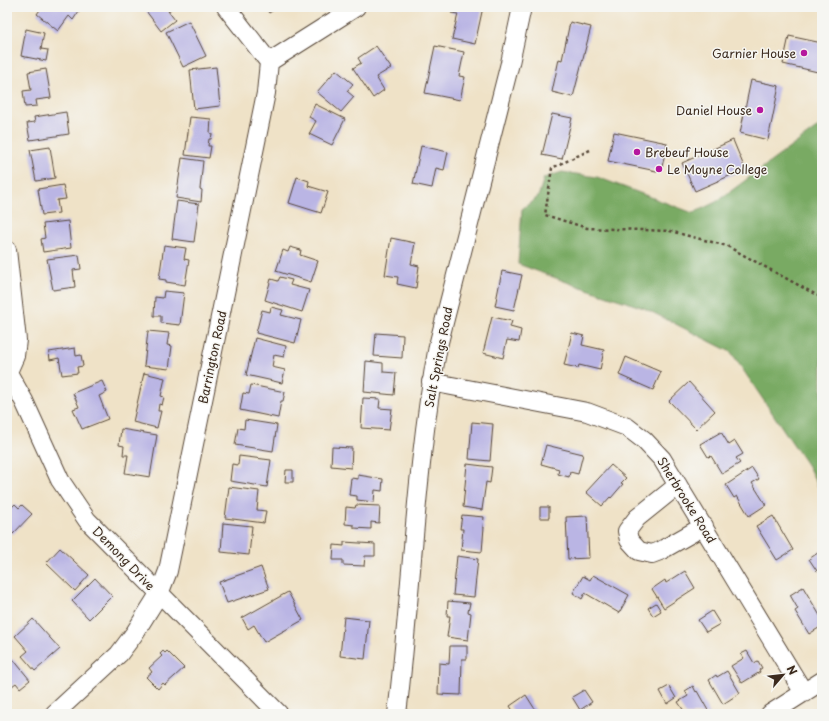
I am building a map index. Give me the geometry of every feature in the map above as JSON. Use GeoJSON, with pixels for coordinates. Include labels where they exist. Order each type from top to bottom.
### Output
{"type":"FeatureCollection","features":[{"type":"Feature","properties":{"kind":"street"},"geometry":{"type":"LineString","coordinates":[[226,7],[269,62],[356,7]]}},
{"type":"Feature","properties":{"kind":"street","name":"Salt Springs Road"},"geometry":{"type":"LineString","coordinates":[[397,714],[405,653],[417,492],[431,382],[438,346],[508,70],[522,7]]}},
{"type":"Feature","properties":{"kind":"street","name":"Barrington Road"},"geometry":{"type":"LineString","coordinates":[[54,714],[119,654],[134,634],[159,594],[168,571],[266,93],[269,62]]}},
{"type":"Feature","properties":{"kind":"street","name":"Demong Drive"},"geometry":{"type":"LineString","coordinates":[[7,250],[17,340],[15,356],[7,373],[24,401],[60,480],[87,520],[279,714]]}},
{"type":"Feature","properties":{"kind":"street","name":"Sherbrooke Road"},"geometry":{"type":"LineString","coordinates":[[431,382],[587,412],[627,427],[644,440],[662,459],[804,693]]}},
{"type":"Feature","properties":{"kind":"street"},"geometry":{"type":"LineString","coordinates":[[678,485],[637,518],[627,531],[629,540],[639,551],[652,554],[704,526]]}},
{"type":"Feature","properties":{"kind":"street"},"geometry":{"type":"LineString","coordinates":[[770,714],[822,681]]}},
{"type":"Feature","properties":{"kind":"path"},"geometry":{"type":"LineString","coordinates":[[590,150],[552,168],[545,215],[587,228],[670,231],[727,246],[822,298]]}},
{"type":"Feature","properties":{"kind":"green space"},"geometry":{"type":"Polygon","coordinates":[[[822,124],[822,494],[808,466],[731,352],[644,308],[518,264],[522,209],[538,197],[544,178],[562,172],[597,177],[693,213],[716,202],[822,124]]]}},
{"type":"Feature","properties":{"kind":"building"},"geometry":{"type":"Polygon","coordinates":[[[42,7],[74,7],[79,11],[73,20],[69,16],[58,31],[37,14],[42,7]]]}},
{"type":"Feature","properties":{"kind":"building"},"geometry":{"type":"Polygon","coordinates":[[[143,7],[169,7],[171,9],[168,11],[175,20],[161,31],[143,7]]]}},
{"type":"Feature","properties":{"kind":"building"},"geometry":{"type":"Polygon","coordinates":[[[265,7],[278,7],[269,13],[265,7]]]}},
{"type":"Feature","properties":{"kind":"building"},"geometry":{"type":"Polygon","coordinates":[[[453,7],[483,7],[475,44],[452,39],[458,14],[451,13],[453,7]]]}},
{"type":"Feature","properties":{"kind":"building"},"geometry":{"type":"Polygon","coordinates":[[[189,21],[206,56],[183,67],[166,32],[189,21]]]}},
{"type":"Feature","properties":{"kind":"building"},"geometry":{"type":"Polygon","coordinates":[[[570,22],[591,27],[573,97],[552,92],[559,59],[562,60],[570,22]]]}},
{"type":"Feature","properties":{"kind":"building"},"geometry":{"type":"Polygon","coordinates":[[[26,29],[44,33],[41,49],[48,50],[46,61],[21,56],[26,29]]]}},
{"type":"Feature","properties":{"kind":"building","name":"Garnier House"},"geometry":{"type":"Polygon","coordinates":[[[789,36],[822,43],[822,73],[783,64],[789,36]]]}},
{"type":"Feature","properties":{"kind":"building"},"geometry":{"type":"Polygon","coordinates":[[[376,46],[391,68],[376,77],[384,90],[373,98],[353,68],[361,63],[358,58],[376,46]]]}},
{"type":"Feature","properties":{"kind":"building"},"geometry":{"type":"Polygon","coordinates":[[[435,46],[464,52],[459,76],[465,77],[460,100],[425,93],[435,46]]]}},
{"type":"Feature","properties":{"kind":"building"},"geometry":{"type":"Polygon","coordinates":[[[216,67],[220,106],[194,109],[190,70],[216,67]]]}},
{"type":"Feature","properties":{"kind":"building"},"geometry":{"type":"Polygon","coordinates":[[[46,69],[51,98],[36,100],[37,106],[25,107],[23,91],[31,90],[28,72],[46,69]]]}},
{"type":"Feature","properties":{"kind":"building"},"geometry":{"type":"Polygon","coordinates":[[[336,70],[353,84],[347,91],[354,97],[341,112],[317,92],[336,70]]]}},
{"type":"Feature","properties":{"kind":"building","name":"Daniel House"},"geometry":{"type":"Polygon","coordinates":[[[751,80],[779,86],[768,140],[740,133],[751,80]]]}},
{"type":"Feature","properties":{"kind":"building"},"geometry":{"type":"Polygon","coordinates":[[[315,104],[345,119],[332,145],[309,134],[316,121],[309,117],[315,104]]]}},
{"type":"Feature","properties":{"kind":"building"},"geometry":{"type":"Polygon","coordinates":[[[66,112],[69,134],[30,140],[27,123],[35,122],[34,117],[66,112]]]}},
{"type":"Feature","properties":{"kind":"building"},"geometry":{"type":"Polygon","coordinates":[[[552,114],[572,118],[562,159],[542,155],[552,114]]]}},
{"type":"Feature","properties":{"kind":"building"},"geometry":{"type":"Polygon","coordinates":[[[190,117],[211,119],[210,133],[212,134],[211,139],[209,139],[208,146],[211,146],[209,158],[185,155],[190,117]]]}},
{"type":"Feature","properties":{"kind":"building","name":"Brebeuf House"},"geometry":{"type":"Polygon","coordinates":[[[614,132],[667,143],[661,172],[608,161],[614,132]]]}},
{"type":"Feature","properties":{"kind":"building"},"geometry":{"type":"Polygon","coordinates":[[[733,140],[745,169],[695,191],[682,163],[733,140]]]}},
{"type":"Feature","properties":{"kind":"building"},"geometry":{"type":"Polygon","coordinates":[[[421,146],[448,152],[444,170],[436,168],[432,188],[413,184],[421,146]]]}},
{"type":"Feature","properties":{"kind":"building"},"geometry":{"type":"Polygon","coordinates":[[[50,147],[55,178],[36,181],[30,150],[50,147]]]}},
{"type":"Feature","properties":{"kind":"building"},"geometry":{"type":"Polygon","coordinates":[[[182,158],[203,161],[200,189],[202,190],[201,202],[176,198],[182,158]]]}},
{"type":"Feature","properties":{"kind":"building"},"geometry":{"type":"Polygon","coordinates":[[[297,177],[309,181],[308,186],[328,192],[321,213],[289,203],[297,177]]]}},
{"type":"Feature","properties":{"kind":"building"},"geometry":{"type":"Polygon","coordinates":[[[63,185],[66,199],[57,200],[59,213],[42,215],[38,189],[63,185]]]}},
{"type":"Feature","properties":{"kind":"building"},"geometry":{"type":"Polygon","coordinates":[[[177,201],[199,204],[194,242],[172,239],[177,201]]]}},
{"type":"Feature","properties":{"kind":"building"},"geometry":{"type":"Polygon","coordinates":[[[68,221],[71,248],[43,252],[41,239],[45,238],[43,224],[68,221]]]}},
{"type":"Feature","properties":{"kind":"building"},"geometry":{"type":"Polygon","coordinates":[[[391,238],[415,243],[411,264],[419,266],[416,288],[397,284],[398,277],[385,275],[391,238]]]}},
{"type":"Feature","properties":{"kind":"building"},"geometry":{"type":"Polygon","coordinates":[[[164,245],[186,248],[184,259],[189,260],[185,285],[166,282],[166,280],[159,279],[164,245]]]}},
{"type":"Feature","properties":{"kind":"building"},"geometry":{"type":"Polygon","coordinates":[[[290,247],[301,250],[300,255],[318,261],[311,282],[276,271],[283,250],[288,252],[290,247]]]}},
{"type":"Feature","properties":{"kind":"building"},"geometry":{"type":"Polygon","coordinates":[[[79,255],[81,269],[73,270],[75,287],[53,290],[47,259],[79,255]]]}},
{"type":"Feature","properties":{"kind":"building"},"geometry":{"type":"Polygon","coordinates":[[[502,271],[522,275],[514,310],[495,306],[502,271]]]}},
{"type":"Feature","properties":{"kind":"building"},"geometry":{"type":"Polygon","coordinates":[[[280,277],[292,280],[290,285],[309,290],[302,312],[265,300],[271,279],[278,281],[280,277]]]}},
{"type":"Feature","properties":{"kind":"building"},"geometry":{"type":"Polygon","coordinates":[[[164,291],[184,293],[180,325],[161,323],[161,316],[154,316],[155,297],[163,298],[164,291]]]}},
{"type":"Feature","properties":{"kind":"building"},"geometry":{"type":"Polygon","coordinates":[[[271,307],[283,310],[281,315],[301,320],[295,343],[256,333],[262,310],[270,312],[271,307]]]}},
{"type":"Feature","properties":{"kind":"building"},"geometry":{"type":"Polygon","coordinates":[[[492,317],[512,321],[510,327],[521,330],[519,342],[507,340],[503,358],[483,353],[492,317]]]}},
{"type":"Feature","properties":{"kind":"building"},"geometry":{"type":"Polygon","coordinates":[[[148,331],[169,333],[167,345],[172,346],[169,369],[144,366],[148,331]]]}},
{"type":"Feature","properties":{"kind":"building"},"geometry":{"type":"Polygon","coordinates":[[[376,333],[403,335],[402,358],[374,356],[376,333]]]}},
{"type":"Feature","properties":{"kind":"building"},"geometry":{"type":"Polygon","coordinates":[[[572,333],[584,336],[582,345],[604,350],[600,370],[579,365],[578,368],[564,365],[572,333]]]}},
{"type":"Feature","properties":{"kind":"building"},"geometry":{"type":"Polygon","coordinates":[[[255,338],[286,346],[284,357],[274,355],[272,367],[285,370],[282,383],[246,375],[255,338]]]}},
{"type":"Feature","properties":{"kind":"building"},"geometry":{"type":"Polygon","coordinates":[[[75,348],[76,356],[81,355],[83,366],[77,367],[78,373],[62,375],[59,358],[50,360],[49,352],[75,348]]]}},
{"type":"Feature","properties":{"kind":"building"},"geometry":{"type":"Polygon","coordinates":[[[626,357],[661,372],[653,390],[619,375],[626,357]]]}},
{"type":"Feature","properties":{"kind":"building"},"geometry":{"type":"Polygon","coordinates":[[[366,361],[383,363],[383,372],[396,373],[394,395],[364,392],[366,361]]]}},
{"type":"Feature","properties":{"kind":"building"},"geometry":{"type":"Polygon","coordinates":[[[144,373],[165,378],[161,396],[164,397],[162,405],[159,404],[158,411],[161,411],[157,428],[133,422],[144,373]]]}},
{"type":"Feature","properties":{"kind":"building"},"geometry":{"type":"Polygon","coordinates":[[[102,381],[107,392],[99,396],[108,419],[82,429],[73,409],[79,407],[73,393],[102,381]]]}},
{"type":"Feature","properties":{"kind":"building"},"geometry":{"type":"Polygon","coordinates":[[[689,382],[715,411],[696,429],[669,401],[689,382]]]}},
{"type":"Feature","properties":{"kind":"building"},"geometry":{"type":"Polygon","coordinates":[[[251,385],[285,392],[283,401],[281,401],[278,418],[240,410],[243,393],[249,394],[251,385]]]}},
{"type":"Feature","properties":{"kind":"building"},"geometry":{"type":"Polygon","coordinates":[[[363,398],[380,399],[379,408],[392,409],[389,430],[361,428],[363,398]]]}},
{"type":"Feature","properties":{"kind":"building"},"geometry":{"type":"Polygon","coordinates":[[[245,420],[277,425],[273,451],[235,445],[238,428],[244,429],[245,420]]]}},
{"type":"Feature","properties":{"kind":"building"},"geometry":{"type":"Polygon","coordinates":[[[472,422],[493,424],[490,461],[469,459],[472,422]]]}},
{"type":"Feature","properties":{"kind":"building"},"geometry":{"type":"Polygon","coordinates":[[[121,429],[157,435],[150,477],[125,473],[128,455],[123,455],[124,446],[119,445],[121,429]]]}},
{"type":"Feature","properties":{"kind":"building"},"geometry":{"type":"Polygon","coordinates":[[[721,432],[729,445],[735,441],[743,454],[736,458],[740,463],[722,474],[711,456],[708,457],[700,444],[721,432]]]}},
{"type":"Feature","properties":{"kind":"building"},"geometry":{"type":"Polygon","coordinates":[[[546,445],[583,454],[578,474],[570,472],[569,477],[558,474],[559,469],[541,464],[546,445]]]}},
{"type":"Feature","properties":{"kind":"building"},"geometry":{"type":"Polygon","coordinates":[[[332,447],[352,448],[351,468],[331,466],[332,447]]]}},
{"type":"Feature","properties":{"kind":"building"},"geometry":{"type":"Polygon","coordinates":[[[239,456],[271,460],[267,487],[230,481],[232,464],[238,465],[239,456]]]}},
{"type":"Feature","properties":{"kind":"building"},"geometry":{"type":"Polygon","coordinates":[[[467,464],[492,467],[490,483],[486,482],[482,510],[463,507],[467,464]]]}},
{"type":"Feature","properties":{"kind":"building"},"geometry":{"type":"Polygon","coordinates":[[[611,465],[626,478],[611,498],[610,497],[602,506],[586,492],[611,465]]]}},
{"type":"Feature","properties":{"kind":"building"},"geometry":{"type":"Polygon","coordinates":[[[752,468],[759,479],[752,483],[766,505],[749,516],[737,496],[734,498],[726,485],[752,468]]]}},
{"type":"Feature","properties":{"kind":"building"},"geometry":{"type":"Polygon","coordinates":[[[286,470],[293,470],[293,482],[285,482],[286,470]]]}},
{"type":"Feature","properties":{"kind":"building"},"geometry":{"type":"Polygon","coordinates":[[[358,475],[383,479],[382,491],[375,490],[374,502],[357,500],[357,496],[349,495],[351,478],[358,479],[358,475]]]}},
{"type":"Feature","properties":{"kind":"building"},"geometry":{"type":"Polygon","coordinates":[[[229,487],[259,491],[257,510],[266,511],[264,523],[225,518],[229,487]]]}},
{"type":"Feature","properties":{"kind":"building"},"geometry":{"type":"Polygon","coordinates":[[[7,502],[12,507],[15,504],[19,508],[22,505],[32,514],[13,534],[7,529],[7,502]]]}},
{"type":"Feature","properties":{"kind":"building"},"geometry":{"type":"Polygon","coordinates":[[[356,505],[380,506],[379,523],[371,522],[371,529],[354,528],[354,525],[345,524],[346,507],[355,508],[356,505]]]}},
{"type":"Feature","properties":{"kind":"building"},"geometry":{"type":"Polygon","coordinates":[[[540,507],[549,507],[549,518],[540,518],[540,507]]]}},
{"type":"Feature","properties":{"kind":"building"},"geometry":{"type":"Polygon","coordinates":[[[462,515],[484,517],[482,552],[461,550],[463,529],[460,529],[462,515]]]}},
{"type":"Feature","properties":{"kind":"building"},"geometry":{"type":"Polygon","coordinates":[[[587,516],[589,558],[568,559],[566,517],[587,516]]]}},
{"type":"Feature","properties":{"kind":"building"},"geometry":{"type":"Polygon","coordinates":[[[773,516],[793,550],[777,560],[756,526],[773,516]]]}},
{"type":"Feature","properties":{"kind":"building"},"geometry":{"type":"Polygon","coordinates":[[[223,523],[252,526],[249,555],[221,552],[223,523]]]}},
{"type":"Feature","properties":{"kind":"building"},"geometry":{"type":"Polygon","coordinates":[[[344,542],[375,544],[375,556],[365,556],[364,566],[343,565],[343,560],[333,560],[334,545],[344,546],[344,542]]]}},
{"type":"Feature","properties":{"kind":"building"},"geometry":{"type":"Polygon","coordinates":[[[60,548],[89,575],[75,591],[46,563],[60,548]]]}},
{"type":"Feature","properties":{"kind":"building"},"geometry":{"type":"Polygon","coordinates":[[[822,550],[822,568],[817,571],[809,559],[822,550]]]}},
{"type":"Feature","properties":{"kind":"building"},"geometry":{"type":"Polygon","coordinates":[[[457,556],[478,559],[474,597],[453,595],[457,556]]]}},
{"type":"Feature","properties":{"kind":"building"},"geometry":{"type":"Polygon","coordinates":[[[261,567],[269,589],[227,603],[219,582],[261,567]]]}},
{"type":"Feature","properties":{"kind":"building"},"geometry":{"type":"Polygon","coordinates":[[[685,571],[695,588],[664,608],[652,589],[665,580],[666,583],[685,571]]]}},
{"type":"Feature","properties":{"kind":"building"},"geometry":{"type":"Polygon","coordinates":[[[593,575],[629,595],[619,613],[585,593],[582,599],[573,593],[583,576],[590,580],[593,575]]]}},
{"type":"Feature","properties":{"kind":"building"},"geometry":{"type":"Polygon","coordinates":[[[95,578],[112,596],[89,619],[72,601],[95,578]]]}},
{"type":"Feature","properties":{"kind":"building"},"geometry":{"type":"Polygon","coordinates":[[[803,587],[822,619],[822,626],[809,634],[795,611],[798,609],[790,595],[803,587]]]}},
{"type":"Feature","properties":{"kind":"building"},"geometry":{"type":"Polygon","coordinates":[[[288,592],[303,620],[264,642],[254,625],[248,629],[242,618],[288,592]]]}},
{"type":"Feature","properties":{"kind":"building"},"geometry":{"type":"Polygon","coordinates":[[[448,601],[470,603],[468,612],[471,613],[468,640],[447,637],[450,616],[447,616],[448,601]]]}},
{"type":"Feature","properties":{"kind":"building"},"geometry":{"type":"Polygon","coordinates":[[[656,603],[661,611],[653,616],[648,608],[656,603]]]}},
{"type":"Feature","properties":{"kind":"building"},"geometry":{"type":"Polygon","coordinates":[[[712,611],[720,624],[706,632],[698,620],[712,611]]]}},
{"type":"Feature","properties":{"kind":"building"},"geometry":{"type":"Polygon","coordinates":[[[344,617],[369,620],[365,659],[340,656],[344,617]]]}},
{"type":"Feature","properties":{"kind":"building"},"geometry":{"type":"Polygon","coordinates":[[[33,619],[60,649],[35,671],[22,656],[28,651],[15,636],[33,619]]]}},
{"type":"Feature","properties":{"kind":"building"},"geometry":{"type":"Polygon","coordinates":[[[450,646],[467,646],[467,659],[462,659],[461,695],[438,694],[439,663],[449,664],[450,646]]]}},
{"type":"Feature","properties":{"kind":"building"},"geometry":{"type":"Polygon","coordinates":[[[163,651],[165,653],[167,651],[184,668],[165,685],[163,683],[158,689],[146,677],[152,672],[149,668],[162,656],[160,654],[163,651]]]}},
{"type":"Feature","properties":{"kind":"building"},"geometry":{"type":"Polygon","coordinates":[[[747,651],[754,663],[758,661],[762,668],[759,670],[760,672],[742,683],[731,666],[744,658],[741,654],[747,651]]]}},
{"type":"Feature","properties":{"kind":"building"},"geometry":{"type":"Polygon","coordinates":[[[13,659],[30,680],[20,688],[16,683],[7,690],[7,660],[9,662],[13,659]]]}},
{"type":"Feature","properties":{"kind":"building"},"geometry":{"type":"Polygon","coordinates":[[[727,671],[740,693],[723,704],[709,680],[716,675],[717,677],[727,671]]]}},
{"type":"Feature","properties":{"kind":"building"},"geometry":{"type":"Polygon","coordinates":[[[669,686],[676,698],[667,704],[660,691],[669,686]]]}},
{"type":"Feature","properties":{"kind":"building"},"geometry":{"type":"Polygon","coordinates":[[[693,686],[710,714],[686,714],[678,702],[688,696],[685,691],[693,686]]]}},
{"type":"Feature","properties":{"kind":"building"},"geometry":{"type":"Polygon","coordinates":[[[584,690],[592,702],[580,710],[572,697],[584,690]]]}},
{"type":"Feature","properties":{"kind":"building"},"geometry":{"type":"Polygon","coordinates":[[[526,695],[538,714],[515,714],[510,706],[526,695]]]}},
{"type":"Feature","properties":{"kind":"place","name":"Garnier House"},"geometry":{"type":"Point","coordinates":[804,53]}},
{"type":"Feature","properties":{"kind":"place","name":"Daniel House"},"geometry":{"type":"Point","coordinates":[760,110]}},
{"type":"Feature","properties":{"kind":"place","name":"Brebeuf House"},"geometry":{"type":"Point","coordinates":[637,152]}},
{"type":"Feature","properties":{"kind":"place","name":"Le Moyne College"},"geometry":{"type":"Point","coordinates":[659,169]}}]}
